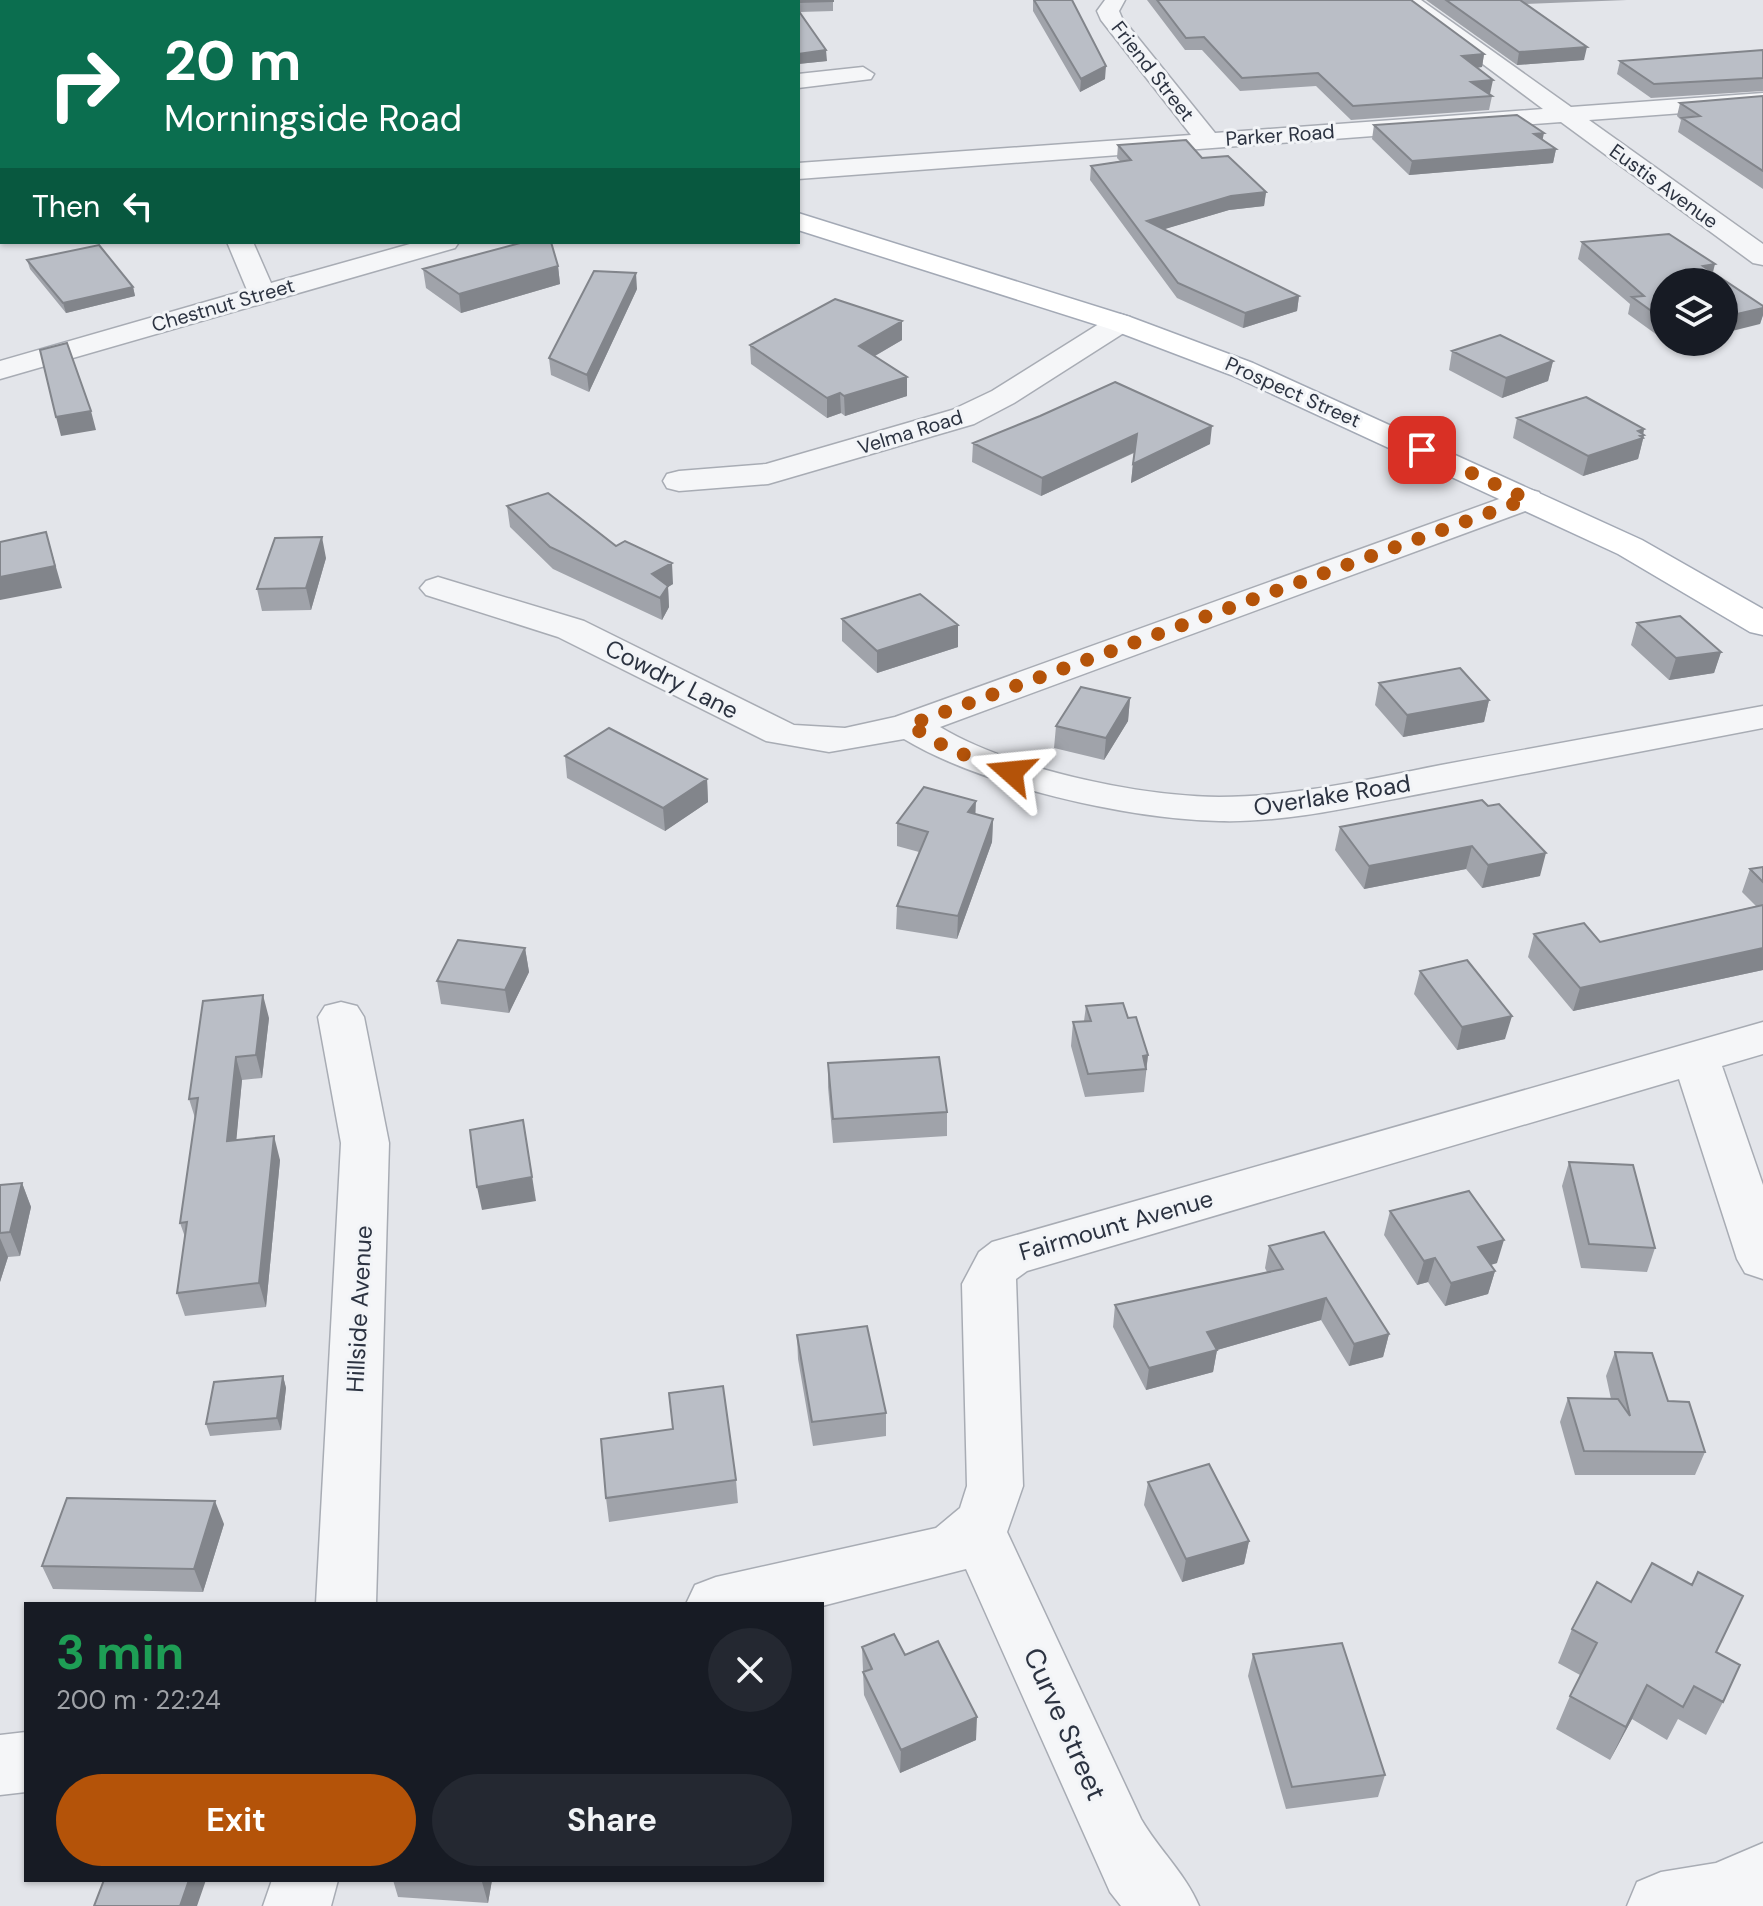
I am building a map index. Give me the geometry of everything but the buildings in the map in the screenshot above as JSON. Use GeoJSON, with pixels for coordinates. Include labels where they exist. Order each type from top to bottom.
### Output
{"type":"FeatureCollection","features":[{"type":"Feature","properties":{"kind":"main road","name":"Prospect Street"},"geometry":{"type":"LineString","coordinates":[[800,222],[1120,323],[1242,369],[1675,570],[1763,624]]}},
{"type":"Feature","properties":{"kind":"street","name":"Friend Street"},"geometry":{"type":"LineString","coordinates":[[1115,0],[1108,11],[1112,20],[1208,140]]}},
{"type":"Feature","properties":{"kind":"street","name":"Eustis Avenue"},"geometry":{"type":"LineString","coordinates":[[1407,0],[1763,257]]}},
{"type":"Feature","properties":{"kind":"street"},"geometry":{"type":"LineString","coordinates":[[800,81],[863,74]]}},
{"type":"Feature","properties":{"kind":"street","name":"Parker Road"},"geometry":{"type":"LineString","coordinates":[[800,171],[1763,100]]}},
{"type":"Feature","properties":{"kind":"street"},"geometry":{"type":"LineString","coordinates":[[241,244],[262,294]]}},
{"type":"Feature","properties":{"kind":"street","name":"Chestnut Street"},"geometry":{"type":"LineString","coordinates":[[0,370],[439,244]]}},
{"type":"Feature","properties":{"kind":"street","name":"Velma Road"},"geometry":{"type":"LineString","coordinates":[[679,481],[768,474],[963,417],[1003,397],[1120,323]]}},
{"type":"Feature","properties":{"kind":"street","name":"Cowdry Lane"},"geometry":{"type":"LineString","coordinates":[[438,588],[571,629],[796,738],[844,739],[909,725],[1527,499]]}},
{"type":"Feature","properties":{"kind":"street","name":"Overlake Road"},"geometry":{"type":"LineString","coordinates":[[909,725],[949,749],[1011,772],[1143,802],[1220,809],[1321,800],[1763,717]]}},
{"type":"Feature","properties":{"kind":"street","name":"Hillside Avenue"},"geometry":{"type":"LineString","coordinates":[[341,1017],[365,1143],[346,1602]]}},
{"type":"Feature","properties":{"kind":"street","name":"Fairmount Avenue"},"geometry":{"type":"LineString","coordinates":[[979,1533],[991,1508],[995,1486],[987,1300],[991,1277],[1002,1261],[1018,1253],[1695,1055],[1763,1038]]}},
{"type":"Feature","properties":{"kind":"street"},"geometry":{"type":"LineString","coordinates":[[1695,1055],[1763,1259]]}},
{"type":"Feature","properties":{"kind":"street"},"geometry":{"type":"LineString","coordinates":[[725,1602],[946,1551],[979,1533]]}},
{"type":"Feature","properties":{"kind":"street","name":"Curve Street"},"geometry":{"type":"LineString","coordinates":[[979,1533],[1118,1842],[1133,1869],[1165,1906]]}},
{"type":"Feature","properties":{"kind":"street"},"geometry":{"type":"LineString","coordinates":[[0,1765],[24,1762]]}},
{"type":"Feature","properties":{"kind":"street"},"geometry":{"type":"LineString","coordinates":[[1661,1906],[1716,1896],[1763,1876]]}},
{"type":"Feature","properties":{"kind":"street"},"geometry":{"type":"LineString","coordinates":[[297,1906],[304,1882]]}},
{"type":"Feature","properties":{"kind":"route"},"geometry":{"type":"LineString","coordinates":[[1011,772],[972,760],[909,725],[1527,499],[1422,450]]}}]}
